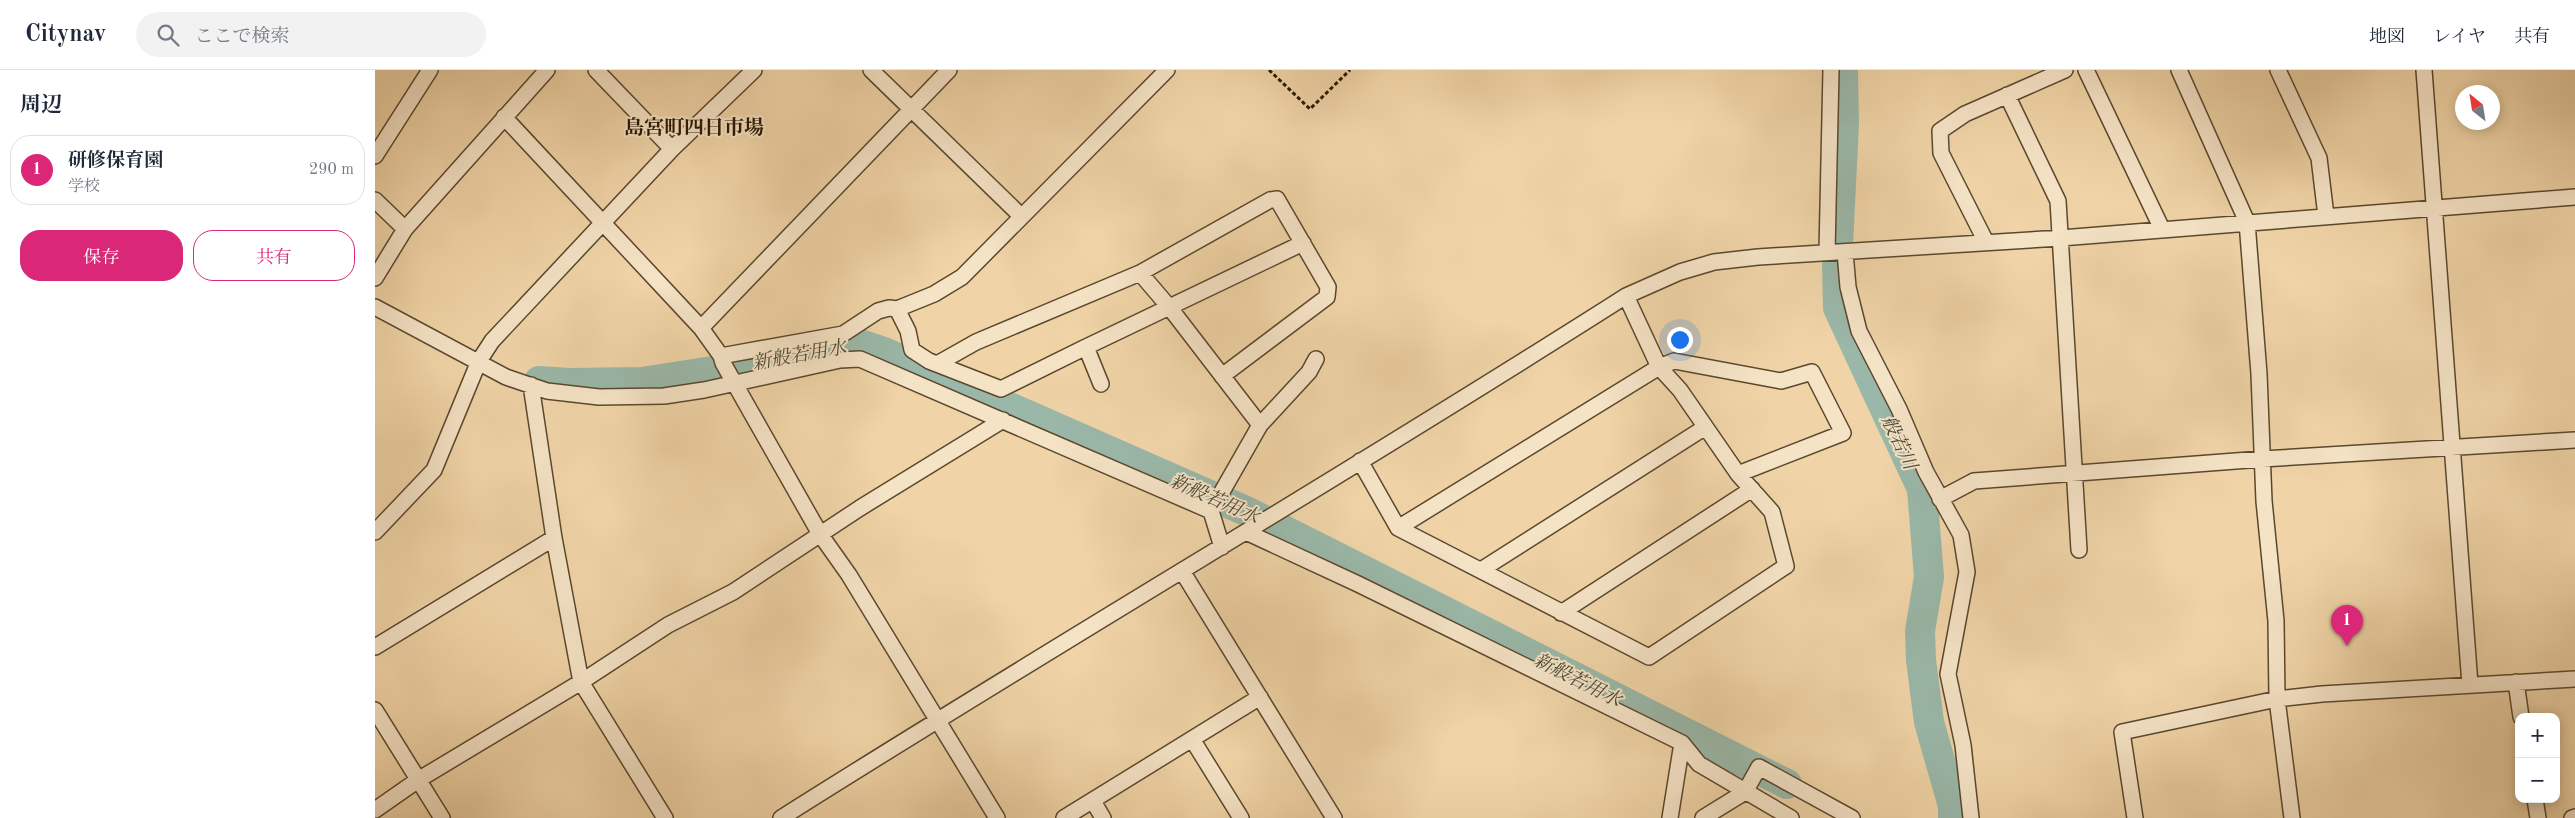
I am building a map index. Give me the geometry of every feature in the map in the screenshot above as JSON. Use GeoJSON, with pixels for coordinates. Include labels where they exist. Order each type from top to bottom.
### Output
{"type":"FeatureCollection","features":[{"type":"Feature","properties":{"kind":"street"},"geometry":{"type":"LineString","coordinates":[[375,156],[430,70]]}},
{"type":"Feature","properties":{"kind":"street"},"geometry":{"type":"LineString","coordinates":[[375,278],[405,229],[547,70]]}},
{"type":"Feature","properties":{"kind":"street"},"geometry":{"type":"LineString","coordinates":[[596,70],[673,149]]}},
{"type":"Feature","properties":{"kind":"street"},"geometry":{"type":"LineString","coordinates":[[375,532],[434,470],[479,361],[492,341],[673,149],[754,70]]}},
{"type":"Feature","properties":{"kind":"street"},"geometry":{"type":"LineString","coordinates":[[871,70],[1021,216]]}},
{"type":"Feature","properties":{"kind":"street"},"geometry":{"type":"LineString","coordinates":[[701,328],[910,108],[949,70]]}},
{"type":"Feature","properties":{"kind":"street"},"geometry":{"type":"LineString","coordinates":[[722,359],[843,334],[878,311],[889,308],[897,309],[934,294],[962,277],[1167,70]]}},
{"type":"Feature","properties":{"kind":"street"},"geometry":{"type":"LineString","coordinates":[[1827,252],[1831,70]]}},
{"type":"Feature","properties":{"kind":"street"},"geometry":{"type":"LineString","coordinates":[[1986,242],[1941,153],[1940,131],[1965,114],[2065,70]]}},
{"type":"Feature","properties":{"kind":"street"},"geometry":{"type":"LineString","coordinates":[[2086,70],[2162,229]]}},
{"type":"Feature","properties":{"kind":"street"},"geometry":{"type":"LineString","coordinates":[[2179,70],[2247,222],[2259,374],[2264,501],[2276,621],[2277,699],[2292,818]]}},
{"type":"Feature","properties":{"kind":"street"},"geometry":{"type":"LineString","coordinates":[[2278,70],[2319,158],[2326,216]]}},
{"type":"Feature","properties":{"kind":"street"},"geometry":{"type":"LineString","coordinates":[[2424,70],[2436,208],[2470,685]]}},
{"type":"Feature","properties":{"kind":"street"},"geometry":{"type":"LineString","coordinates":[[2007,95],[2058,201],[2079,550]]}},
{"type":"Feature","properties":{"kind":"street"},"geometry":{"type":"LineString","coordinates":[[503,118],[701,328],[722,359],[820,534],[849,576],[997,818]]}},
{"type":"Feature","properties":{"kind":"street"},"geometry":{"type":"LineString","coordinates":[[781,818],[937,719],[1271,517],[1626,296],[1680,272],[1714,262],[1827,252],[2061,238],[2575,197]]}},
{"type":"Feature","properties":{"kind":"street"},"geometry":{"type":"LineString","coordinates":[[937,364],[976,342],[1140,274],[1270,200],[1277,199],[1327,287],[1327,297],[1223,376]]}},
{"type":"Feature","properties":{"kind":"street"},"geometry":{"type":"LineString","coordinates":[[375,200],[405,229]]}},
{"type":"Feature","properties":{"kind":"street"},"geometry":{"type":"LineString","coordinates":[[897,309],[908,331],[912,350],[937,364],[1001,389],[1303,242]]}},
{"type":"Feature","properties":{"kind":"street"},"geometry":{"type":"LineString","coordinates":[[1845,252],[1848,287],[1859,331],[1899,409],[1940,499],[1961,535],[1967,572],[1948,674],[1963,745],[1971,818]]}},
{"type":"Feature","properties":{"kind":"street"},"geometry":{"type":"LineString","coordinates":[[1140,274],[1170,308],[1260,425]]}},
{"type":"Feature","properties":{"kind":"street"},"geometry":{"type":"LineString","coordinates":[[1360,461],[1398,528],[1649,657],[1787,566],[1772,512],[1738,474],[1704,428],[1680,390],[1659,367],[1626,296]]}},
{"type":"Feature","properties":{"kind":"street"},"geometry":{"type":"LineString","coordinates":[[375,307],[507,377],[547,391],[599,397],[664,396],[840,360],[860,359],[1211,511]]}},
{"type":"Feature","properties":{"kind":"street"},"geometry":{"type":"LineString","coordinates":[[1086,347],[1101,384]]}},
{"type":"Feature","properties":{"kind":"street"},"geometry":{"type":"LineString","coordinates":[[1222,547],[1211,511],[1260,425],[1309,372],[1316,359]]}},
{"type":"Feature","properties":{"kind":"street"},"geometry":{"type":"LineString","coordinates":[[1398,528],[1659,367],[1674,361],[1781,381],[1812,372],[1843,434],[1738,474]]}},
{"type":"Feature","properties":{"kind":"street"},"geometry":{"type":"LineString","coordinates":[[531,385],[554,538],[581,682],[665,818]]}},
{"type":"Feature","properties":{"kind":"street"},"geometry":{"type":"LineString","coordinates":[[375,810],[417,780],[581,682],[668,625],[733,592],[820,534],[1003,420]]}},
{"type":"Feature","properties":{"kind":"street"},"geometry":{"type":"LineString","coordinates":[[1481,570],[1704,428]]}},
{"type":"Feature","properties":{"kind":"street"},"geometry":{"type":"LineString","coordinates":[[1940,499],[1974,481],[2262,458],[2575,440]]}},
{"type":"Feature","properties":{"kind":"street"},"geometry":{"type":"LineString","coordinates":[[1561,613],[1752,489]]}},
{"type":"Feature","properties":{"kind":"street"},"geometry":{"type":"LineString","coordinates":[[1250,529],[1682,743],[1699,764],[1791,818]]}},
{"type":"Feature","properties":{"kind":"street"},"geometry":{"type":"LineString","coordinates":[[375,647],[554,538]]}},
{"type":"Feature","properties":{"kind":"street"},"geometry":{"type":"LineString","coordinates":[[1182,571],[1334,818]]}},
{"type":"Feature","properties":{"kind":"street"},"geometry":{"type":"LineString","coordinates":[[2135,818],[2122,732],[2277,699],[2322,694],[2575,679]]}},
{"type":"Feature","properties":{"kind":"street"},"geometry":{"type":"LineString","coordinates":[[2516,682],[2520,713]]}},
{"type":"Feature","properties":{"kind":"street"},"geometry":{"type":"LineString","coordinates":[[1064,818],[1260,697]]}},
{"type":"Feature","properties":{"kind":"street"},"geometry":{"type":"LineString","coordinates":[[375,710],[442,818]]}},
{"type":"Feature","properties":{"kind":"street"},"geometry":{"type":"LineString","coordinates":[[1192,739],[1241,818]]}},
{"type":"Feature","properties":{"kind":"street"},"geometry":{"type":"LineString","coordinates":[[1670,818],[1682,743]]}},
{"type":"Feature","properties":{"kind":"street"},"geometry":{"type":"LineString","coordinates":[[1703,818],[1745,792],[1759,767],[1852,818]]}},
{"type":"Feature","properties":{"kind":"street"},"geometry":{"type":"LineString","coordinates":[[1093,801],[1103,818]]}},
{"type":"Feature","properties":{"kind":"street"},"geometry":{"type":"LineString","coordinates":[[2536,803],[2538,818]]}},
{"type":"Feature","properties":{"kind":"path"},"geometry":{"type":"LineString","coordinates":[[1269,70],[1310,109],[1350,70]]}},
{"type":"Feature","properties":{"kind":"waterway","name":"般若川"},"geometry":{"type":"LineString","coordinates":[[1843,70],[1844,124],[1837,265],[1838,308],[1922,489],[1929,577],[1920,631],[1921,660],[1929,722],[1953,806],[1953,818]]}},
{"type":"Feature","properties":{"kind":"waterway","name":"新般若用水"},"geometry":{"type":"LineString","coordinates":[[539,381],[569,383],[642,382],[744,366],[857,343],[884,352],[1246,511],[1787,784]]}},
{"type":"Feature","properties":{"kind":"place","name":"研修保育園"},"geometry":{"type":"Point","coordinates":[2347,646]}},
{"type":"Feature","properties":{"kind":"district","name":"島宮町四日市場"},"geometry":{"type":"Point","coordinates":[694,127]}}]}
